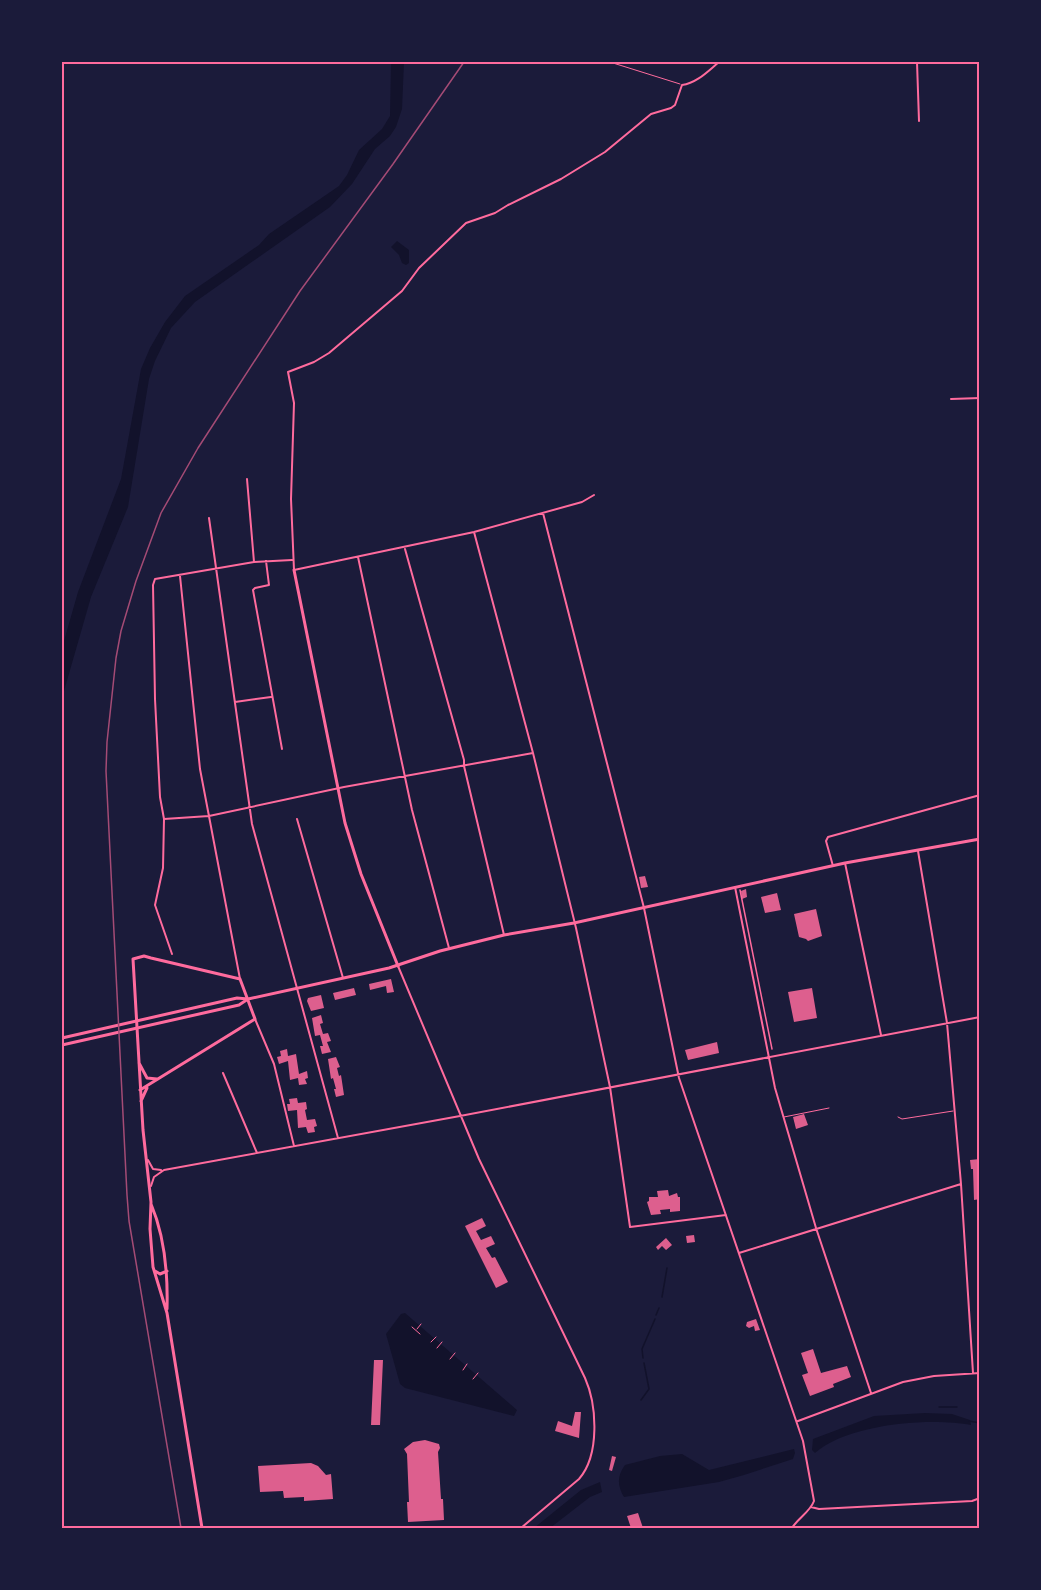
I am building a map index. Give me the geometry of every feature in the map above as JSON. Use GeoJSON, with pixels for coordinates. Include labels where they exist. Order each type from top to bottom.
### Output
{"type":"FeatureCollection","features":[{"type":"Feature","properties":{"kind":"street"},"geometry":{"type":"LineString","coordinates":[[521,1528],[579,1479],[586,1470],[594,1429],[592,1400],[585,1378],[484,1172],[354,854],[337,789],[292,560],[294,403],[288,372],[314,362],[347,338],[402,291],[419,268],[466,223],[495,213],[561,179],[605,152],[651,114],[675,105],[682,85],[689,84],[719,62]]}},
{"type":"Feature","properties":{"kind":"street"},"geometry":{"type":"LineString","coordinates":[[916,62],[919,120]]}},
{"type":"Feature","properties":{"kind":"street"},"geometry":{"type":"LineString","coordinates":[[951,399],[980,398]]}},
{"type":"Feature","properties":{"kind":"street"},"geometry":{"type":"LineString","coordinates":[[248,479],[254,562]]}},
{"type":"Feature","properties":{"kind":"street"},"geometry":{"type":"LineString","coordinates":[[294,570],[474,532],[582,502],[594,495]]}},
{"type":"Feature","properties":{"kind":"street"},"geometry":{"type":"LineString","coordinates":[[543,513],[644,908],[678,1073],[798,1421],[814,1497],[811,1508],[796,1521],[792,1528]]}},
{"type":"Feature","properties":{"kind":"street"},"geometry":{"type":"LineString","coordinates":[[209,518],[252,824],[338,1138]]}},
{"type":"Feature","properties":{"kind":"street"},"geometry":{"type":"LineString","coordinates":[[474,532],[533,753],[574,923],[610,1087],[630,1227],[726,1215]]}},
{"type":"Feature","properties":{"kind":"street"},"geometry":{"type":"LineString","coordinates":[[404,548],[464,760],[504,935]]}},
{"type":"Feature","properties":{"kind":"street"},"geometry":{"type":"LineString","coordinates":[[358,557],[404,776],[449,948]]}},
{"type":"Feature","properties":{"kind":"street"},"geometry":{"type":"LineString","coordinates":[[172,954],[155,905],[163,868],[164,819],[160,797],[155,699],[153,585],[155,579],[254,562],[292,560]]}},
{"type":"Feature","properties":{"kind":"street"},"geometry":{"type":"LineString","coordinates":[[266,561],[269,585],[253,590],[282,749]]}},
{"type":"Feature","properties":{"kind":"street"},"geometry":{"type":"LineString","coordinates":[[180,576],[200,769],[240,979],[274,1064],[294,1146]]}},
{"type":"Feature","properties":{"kind":"street"},"geometry":{"type":"LineString","coordinates":[[235,702],[272,697]]}},
{"type":"Feature","properties":{"kind":"street"},"geometry":{"type":"LineString","coordinates":[[164,819],[208,816],[404,776],[533,753]]}},
{"type":"Feature","properties":{"kind":"street"},"geometry":{"type":"LineString","coordinates":[[833,866],[826,842],[828,837],[980,795]]}},
{"type":"Feature","properties":{"kind":"street"},"geometry":{"type":"LineString","coordinates":[[297,819],[343,978]]}},
{"type":"Feature","properties":{"kind":"street"},"geometry":{"type":"LineString","coordinates":[[62,1038],[237,998],[248,999],[398,966],[449,948],[504,935],[574,923],[845,863],[980,839]]}},
{"type":"Feature","properties":{"kind":"street"},"geometry":{"type":"LineString","coordinates":[[918,850],[947,1023],[974,1373]]}},
{"type":"Feature","properties":{"kind":"street"},"geometry":{"type":"LineString","coordinates":[[845,863],[881,1035]]}},
{"type":"Feature","properties":{"kind":"street"},"geometry":{"type":"LineString","coordinates":[[735,887],[768,1057],[784,1117],[816,1228],[871,1393]]}},
{"type":"Feature","properties":{"kind":"street"},"geometry":{"type":"LineString","coordinates":[[740,890],[772,1049]]}},
{"type":"Feature","properties":{"kind":"street"},"geometry":{"type":"LineString","coordinates":[[202,1528],[167,1313],[153,1267],[151,1202],[140,1090],[133,959],[144,956],[240,979]]}},
{"type":"Feature","properties":{"kind":"street"},"geometry":{"type":"LineString","coordinates":[[62,1045],[239,1005],[248,999]]}},
{"type":"Feature","properties":{"kind":"street"},"geometry":{"type":"LineString","coordinates":[[146,1156],[153,1169],[164,1170],[980,1017]]}},
{"type":"Feature","properties":{"kind":"street"},"geometry":{"type":"LineString","coordinates":[[140,1090],[255,1019]]}},
{"type":"Feature","properties":{"kind":"street"},"geometry":{"type":"LineString","coordinates":[[138,1061],[147,1078],[161,1078]]}},
{"type":"Feature","properties":{"kind":"street"},"geometry":{"type":"LineString","coordinates":[[223,1073],[257,1153]]}},
{"type":"Feature","properties":{"kind":"street"},"geometry":{"type":"LineString","coordinates":[[141,1103],[144,1091],[151,1084]]}},
{"type":"Feature","properties":{"kind":"street"},"geometry":{"type":"LineString","coordinates":[[150,1194],[154,1177],[164,1170]]}},
{"type":"Feature","properties":{"kind":"street"},"geometry":{"type":"LineString","coordinates":[[739,1253],[961,1184]]}},
{"type":"Feature","properties":{"kind":"street"},"geometry":{"type":"LineString","coordinates":[[151,1202],[161,1233],[167,1270],[167,1313]]}},
{"type":"Feature","properties":{"kind":"street"},"geometry":{"type":"LineString","coordinates":[[153,1267],[157,1274],[167,1270]]}},
{"type":"Feature","properties":{"kind":"street"},"geometry":{"type":"LineString","coordinates":[[798,1421],[871,1393],[920,1379],[980,1372]]}},
{"type":"Feature","properties":{"kind":"street"},"geometry":{"type":"LineString","coordinates":[[811,1508],[972,1501],[980,1498]]}},
{"type":"Feature","properties":{"kind":"lane"},"geometry":{"type":"LineString","coordinates":[[613,63],[682,85]]}},
{"type":"Feature","properties":{"kind":"lane"},"geometry":{"type":"LineString","coordinates":[[784,1117],[829,1108]]}},
{"type":"Feature","properties":{"kind":"lane"},"geometry":{"type":"LineString","coordinates":[[898,1117],[902,1119],[955,1111]]}},
{"type":"Feature","properties":{"kind":"path"},"geometry":{"type":"LineString","coordinates":[[416,1330],[421,1324]]}},
{"type":"Feature","properties":{"kind":"path"},"geometry":{"type":"LineString","coordinates":[[412,1327],[420,1334]]}},
{"type":"Feature","properties":{"kind":"path"},"geometry":{"type":"LineString","coordinates":[[431,1342],[436,1337]]}},
{"type":"Feature","properties":{"kind":"path"},"geometry":{"type":"LineString","coordinates":[[436,1348],[442,1342]]}},
{"type":"Feature","properties":{"kind":"path"},"geometry":{"type":"LineString","coordinates":[[450,1359],[455,1353]]}},
{"type":"Feature","properties":{"kind":"path"},"geometry":{"type":"LineString","coordinates":[[463,1370],[468,1364]]}},
{"type":"Feature","properties":{"kind":"path"},"geometry":{"type":"LineString","coordinates":[[473,1379],[478,1373]]}},
{"type":"Feature","properties":{"kind":"shaded area"},"geometry":{"type":"Polygon","coordinates":[[[391,62],[404,62],[402,109],[396,127],[390,136],[375,149],[352,184],[330,207],[195,302],[171,328],[149,379],[128,507],[91,597],[62,698],[62,648],[78,592],[121,479],[141,369],[150,348],[165,322],[185,296],[339,186],[359,150],[382,129],[390,116],[391,62]]]}},
{"type":"Feature","properties":{"kind":"shaded area"},"geometry":{"type":"Polygon","coordinates":[[[397,241],[409,250],[409,263],[406,265],[391,247],[397,241]]]}},
{"type":"Feature","properties":{"kind":"shaded area"},"geometry":{"type":"Polygon","coordinates":[[[405,1313],[517,1410],[514,1416],[405,1388],[400,1384],[386,1334],[401,1314],[405,1313]]]}},
{"type":"Feature","properties":{"kind":"shaded area"},"geometry":{"type":"Polygon","coordinates":[[[952,1414],[970,1420],[971,1425],[934,1422],[890,1425],[847,1435],[829,1443],[815,1453],[812,1450],[813,1439],[874,1416],[952,1414]]]}},
{"type":"Feature","properties":{"kind":"shaded area"},"geometry":{"type":"Polygon","coordinates":[[[794,1449],[793,1459],[719,1482],[624,1497],[619,1485],[620,1473],[625,1465],[660,1456],[682,1454],[709,1470],[794,1449]]]}},
{"type":"Feature","properties":{"kind":"shaded area"},"geometry":{"type":"Polygon","coordinates":[[[600,1482],[602,1492],[590,1497],[550,1528],[534,1528],[581,1490],[600,1482]]]}},
{"type":"Feature","properties":{"kind":"building"},"geometry":{"type":"Polygon","coordinates":[[[645,876],[648,887],[641,888],[639,877],[645,876]]]}},
{"type":"Feature","properties":{"kind":"building"},"geometry":{"type":"Polygon","coordinates":[[[746,889],[747,897],[742,899],[741,891],[746,889]]]}},
{"type":"Feature","properties":{"kind":"building"},"geometry":{"type":"Polygon","coordinates":[[[777,893],[781,910],[765,913],[761,897],[777,893]]]}},
{"type":"Feature","properties":{"kind":"building"},"geometry":{"type":"Polygon","coordinates":[[[816,909],[822,936],[808,941],[799,937],[794,914],[816,909]]]}},
{"type":"Feature","properties":{"kind":"building"},"geometry":{"type":"Polygon","coordinates":[[[391,979],[394,992],[387,993],[386,986],[370,990],[369,984],[391,979]]]}},
{"type":"Feature","properties":{"kind":"building"},"geometry":{"type":"Polygon","coordinates":[[[354,988],[356,995],[335,1000],[333,993],[354,988]]]}},
{"type":"Feature","properties":{"kind":"building"},"geometry":{"type":"Polygon","coordinates":[[[812,988],[817,1018],[794,1022],[788,992],[812,988]]]}},
{"type":"Feature","properties":{"kind":"building"},"geometry":{"type":"Polygon","coordinates":[[[321,995],[324,1008],[311,1011],[308,998],[321,995]]]}},
{"type":"Feature","properties":{"kind":"building"},"geometry":{"type":"Polygon","coordinates":[[[321,1015],[323,1023],[320,1024],[323,1034],[328,1033],[331,1041],[327,1042],[331,1052],[322,1054],[320,1046],[323,1046],[320,1035],[315,1036],[312,1018],[321,1015]]]}},
{"type":"Feature","properties":{"kind":"building"},"geometry":{"type":"Polygon","coordinates":[[[717,1042],[719,1053],[688,1060],[685,1050],[717,1042]]]}},
{"type":"Feature","properties":{"kind":"building"},"geometry":{"type":"Polygon","coordinates":[[[287,1049],[288,1056],[296,1054],[299,1074],[307,1071],[308,1078],[305,1079],[307,1084],[299,1085],[298,1078],[290,1080],[288,1061],[279,1064],[277,1057],[281,1056],[280,1051],[287,1049]]]}},
{"type":"Feature","properties":{"kind":"building"},"geometry":{"type":"Polygon","coordinates":[[[336,1057],[340,1067],[337,1068],[339,1076],[341,1075],[344,1095],[336,1097],[328,1059],[336,1057]]]}},
{"type":"Feature","properties":{"kind":"building"},"geometry":{"type":"Polygon","coordinates":[[[297,1098],[298,1103],[306,1102],[307,1120],[315,1119],[317,1126],[314,1127],[315,1132],[308,1133],[306,1127],[298,1128],[297,1110],[288,1111],[289,1099],[297,1098]]]}},
{"type":"Feature","properties":{"kind":"building"},"geometry":{"type":"Polygon","coordinates":[[[804,1114],[808,1125],[796,1129],[793,1117],[804,1114]]]}},
{"type":"Feature","properties":{"kind":"building"},"geometry":{"type":"Polygon","coordinates":[[[980,1159],[980,1199],[974,1200],[973,1169],[971,1169],[970,1160],[980,1159]]]}},
{"type":"Feature","properties":{"kind":"building"},"geometry":{"type":"Polygon","coordinates":[[[668,1190],[669,1196],[677,1193],[680,1197],[680,1211],[660,1210],[661,1214],[651,1215],[647,1202],[649,1197],[658,1197],[657,1191],[668,1190]]]}},
{"type":"Feature","properties":{"kind":"building"},"geometry":{"type":"Polygon","coordinates":[[[482,1218],[486,1226],[476,1231],[481,1240],[491,1236],[495,1244],[486,1248],[492,1258],[495,1257],[508,1282],[496,1288],[465,1226],[482,1218]]]}},
{"type":"Feature","properties":{"kind":"building"},"geometry":{"type":"Polygon","coordinates":[[[694,1235],[695,1242],[687,1243],[686,1236],[694,1235]]]}},
{"type":"Feature","properties":{"kind":"building"},"geometry":{"type":"Polygon","coordinates":[[[666,1238],[672,1245],[666,1250],[662,1246],[658,1250],[656,1247],[666,1238]]]}},
{"type":"Feature","properties":{"kind":"building"},"geometry":{"type":"Polygon","coordinates":[[[756,1319],[760,1330],[755,1331],[754,1326],[749,1328],[746,1326],[747,1322],[756,1319]]]}},
{"type":"Feature","properties":{"kind":"building"},"geometry":{"type":"Polygon","coordinates":[[[813,1349],[821,1373],[847,1366],[851,1377],[833,1384],[834,1387],[810,1396],[802,1375],[808,1373],[801,1353],[813,1349]]]}},
{"type":"Feature","properties":{"kind":"building"},"geometry":{"type":"Polygon","coordinates":[[[374,1360],[383,1360],[380,1425],[371,1425],[374,1360]]]}},
{"type":"Feature","properties":{"kind":"building"},"geometry":{"type":"Polygon","coordinates":[[[575,1412],[581,1412],[579,1438],[555,1431],[558,1421],[572,1426],[575,1412]]]}},
{"type":"Feature","properties":{"kind":"building"},"geometry":{"type":"Polygon","coordinates":[[[425,1440],[439,1444],[440,1448],[438,1452],[444,1520],[408,1522],[407,1454],[404,1449],[413,1442],[425,1440]]]}},
{"type":"Feature","properties":{"kind":"building"},"geometry":{"type":"Polygon","coordinates":[[[612,1456],[616,1457],[612,1471],[609,1470],[612,1456]]]}},
{"type":"Feature","properties":{"kind":"building"},"geometry":{"type":"Polygon","coordinates":[[[311,1463],[318,1466],[326,1475],[331,1474],[333,1499],[304,1501],[304,1497],[284,1498],[283,1491],[260,1492],[258,1466],[311,1463]]]}},
{"type":"Feature","properties":{"kind":"building"},"geometry":{"type":"Polygon","coordinates":[[[638,1513],[643,1528],[631,1528],[627,1516],[638,1513]]]}},
{"type":"Feature","properties":{"kind":"waterway"},"geometry":{"type":"LineString","coordinates":[[662,1297],[667,1268]]}},
{"type":"Feature","properties":{"kind":"waterway"},"geometry":{"type":"LineString","coordinates":[[656,1315],[659,1308]]}},
{"type":"Feature","properties":{"kind":"waterway"},"geometry":{"type":"LineString","coordinates":[[643,1358],[642,1349],[655,1319]]}},
{"type":"Feature","properties":{"kind":"waterway"},"geometry":{"type":"LineString","coordinates":[[641,1400],[649,1389],[644,1363]]}},
{"type":"Feature","properties":{"kind":"waterway"},"geometry":{"type":"LineString","coordinates":[[939,1407],[957,1407]]}},
{"type":"Feature","properties":{"kind":"waterway"},"geometry":{"type":"LineString","coordinates":[[969,1421],[980,1423]]}},
{"type":"Feature","properties":{"kind":"railway"},"geometry":{"type":"LineString","coordinates":[[181,1528],[129,1221],[127,1195],[106,771],[107,742],[121,631],[136,581],[161,513],[198,448],[300,291],[464,62]]}}]}
